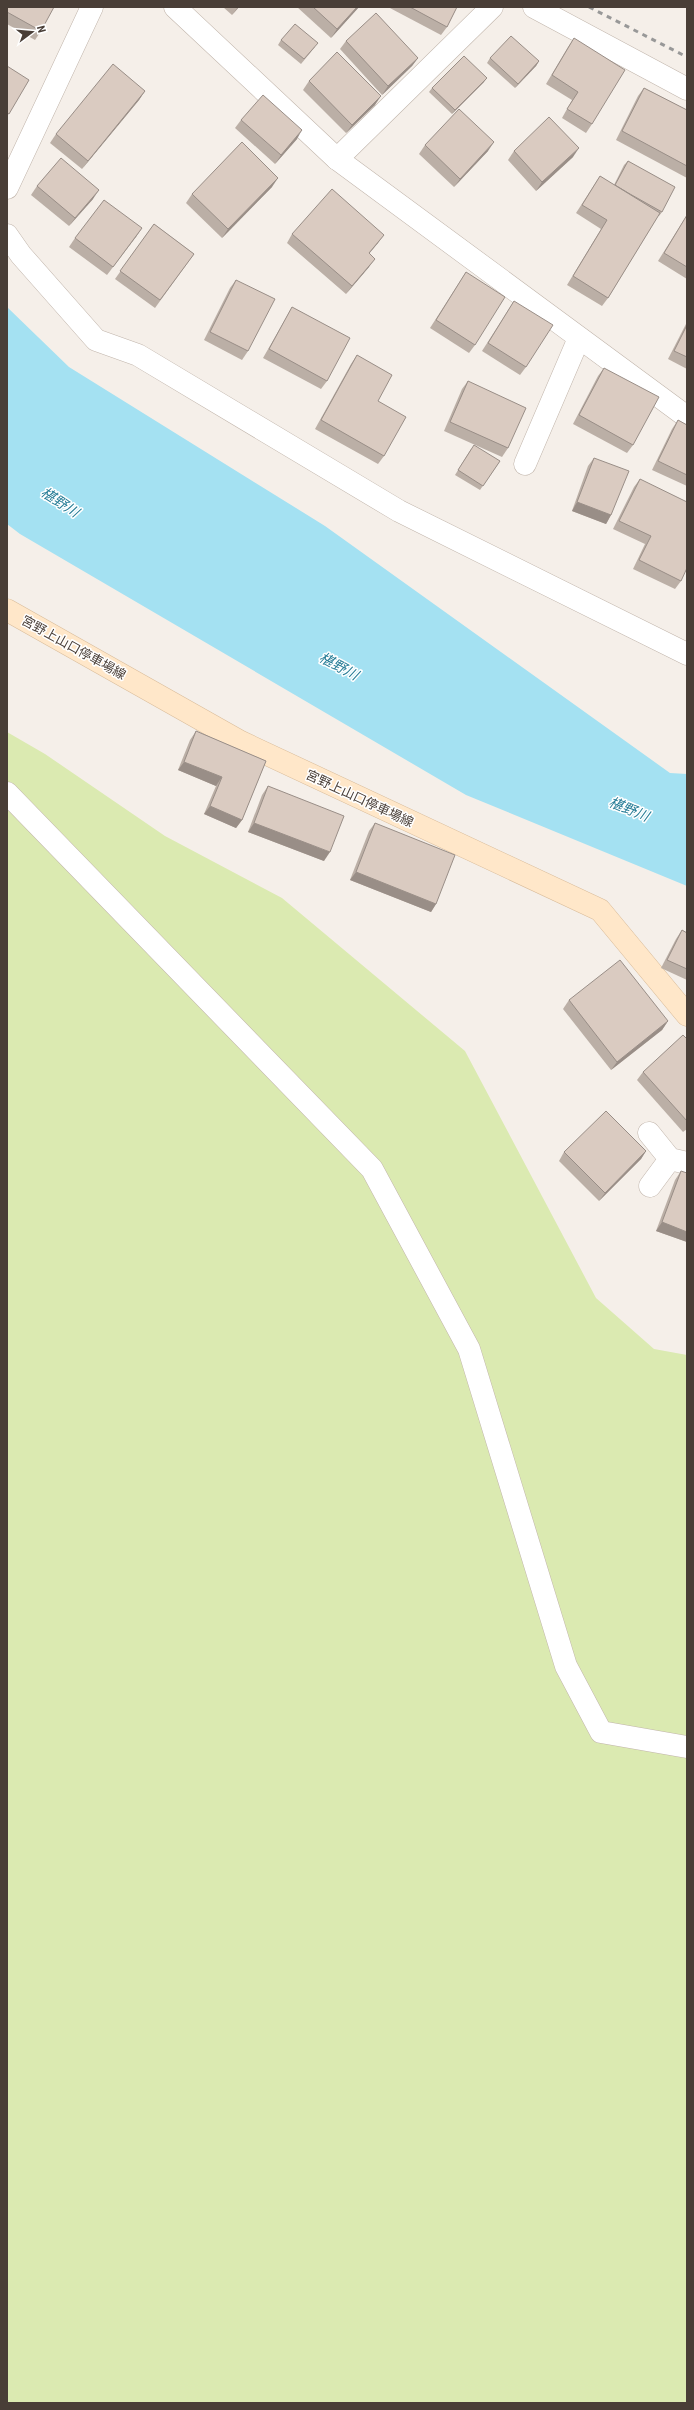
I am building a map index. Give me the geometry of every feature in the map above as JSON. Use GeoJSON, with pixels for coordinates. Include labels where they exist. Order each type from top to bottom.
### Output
{"type":"FeatureCollection","features":[{"type":"Feature","properties":{"kind":"main road","name":"宮野上山口停車場線"},"geometry":{"type":"LineString","coordinates":[[7,610],[241,742],[600,910],[687,1015]]}},
{"type":"Feature","properties":{"kind":"street"},"geometry":{"type":"LineString","coordinates":[[7,188],[92,7]]}},
{"type":"Feature","properties":{"kind":"street"},"geometry":{"type":"LineString","coordinates":[[175,7],[337,158],[687,417]]}},
{"type":"Feature","properties":{"kind":"street"},"geometry":{"type":"LineString","coordinates":[[337,158],[492,7]]}},
{"type":"Feature","properties":{"kind":"street"},"geometry":{"type":"LineString","coordinates":[[534,7],[687,89]]}},
{"type":"Feature","properties":{"kind":"street"},"geometry":{"type":"LineString","coordinates":[[7,235],[21,255],[96,340],[138,355],[399,511],[558,592],[687,654]]}},
{"type":"Feature","properties":{"kind":"street"},"geometry":{"type":"LineString","coordinates":[[525,464],[579,338]]}},
{"type":"Feature","properties":{"kind":"street"},"geometry":{"type":"LineString","coordinates":[[7,793],[372,1170],[469,1350],[566,1666],[601,1732],[687,1747]]}},
{"type":"Feature","properties":{"kind":"street"},"geometry":{"type":"LineString","coordinates":[[649,1133],[679,1161],[650,1186]]}},
{"type":"Feature","properties":{"kind":"green space"},"geometry":{"type":"Polygon","coordinates":[[[7,732],[45,754],[165,836],[282,898],[465,1051],[596,1298],[654,1349],[687,1355],[687,2403],[7,2403],[7,732]]]}},
{"type":"Feature","properties":{"kind":"water","name":"椹野川"},"geometry":{"type":"Polygon","coordinates":[[[7,307],[69,367],[325,526],[670,773],[687,774],[687,886],[466,795],[20,534],[7,524],[7,307]]]}},
{"type":"Feature","properties":{"kind":"building"},"geometry":{"type":"Polygon","coordinates":[[[7,7],[54,7],[41,31],[7,12],[7,7]]]}},
{"type":"Feature","properties":{"kind":"building"},"geometry":{"type":"Polygon","coordinates":[[[313,7],[357,7],[337,29],[313,7]]]}},
{"type":"Feature","properties":{"kind":"building"},"geometry":{"type":"Polygon","coordinates":[[[410,7],[457,7],[447,27],[410,7]]]}},
{"type":"Feature","properties":{"kind":"building"},"geometry":{"type":"Polygon","coordinates":[[[376,13],[418,58],[388,86],[346,41],[376,13]]]}},
{"type":"Feature","properties":{"kind":"building"},"geometry":{"type":"Polygon","coordinates":[[[295,24],[318,43],[304,59],[281,40],[295,24]]]}},
{"type":"Feature","properties":{"kind":"building"},"geometry":{"type":"Polygon","coordinates":[[[511,36],[539,61],[518,84],[490,58],[511,36]]]}},
{"type":"Feature","properties":{"kind":"building"},"geometry":{"type":"Polygon","coordinates":[[[574,38],[625,70],[592,124],[567,109],[578,92],[552,75],[574,38]]]}},
{"type":"Feature","properties":{"kind":"building"},"geometry":{"type":"Polygon","coordinates":[[[337,52],[381,96],[352,125],[309,81],[337,52]]]}},
{"type":"Feature","properties":{"kind":"building"},"geometry":{"type":"Polygon","coordinates":[[[464,56],[487,78],[455,110],[432,88],[464,56]]]}},
{"type":"Feature","properties":{"kind":"building"},"geometry":{"type":"Polygon","coordinates":[[[113,64],[145,91],[88,161],[56,134],[113,64]]]}},
{"type":"Feature","properties":{"kind":"building"},"geometry":{"type":"Polygon","coordinates":[[[7,66],[29,80],[9,114],[7,113],[7,66]]]}},
{"type":"Feature","properties":{"kind":"building"},"geometry":{"type":"Polygon","coordinates":[[[644,88],[687,110],[687,166],[622,131],[644,88]]]}},
{"type":"Feature","properties":{"kind":"building"},"geometry":{"type":"Polygon","coordinates":[[[263,95],[302,130],[281,155],[241,120],[263,95]]]}},
{"type":"Feature","properties":{"kind":"building"},"geometry":{"type":"Polygon","coordinates":[[[459,109],[494,142],[460,179],[425,145],[459,109]]]}},
{"type":"Feature","properties":{"kind":"building"},"geometry":{"type":"Polygon","coordinates":[[[549,117],[579,148],[542,182],[514,151],[549,117]]]}},
{"type":"Feature","properties":{"kind":"building"},"geometry":{"type":"Polygon","coordinates":[[[242,142],[278,178],[228,229],[192,194],[242,142]]]}},
{"type":"Feature","properties":{"kind":"building"},"geometry":{"type":"Polygon","coordinates":[[[61,158],[99,190],[75,218],[37,186],[61,158]]]}},
{"type":"Feature","properties":{"kind":"building"},"geometry":{"type":"Polygon","coordinates":[[[628,161],[675,187],[662,212],[615,185],[628,161]]]}},
{"type":"Feature","properties":{"kind":"building"},"geometry":{"type":"Polygon","coordinates":[[[600,176],[660,213],[608,298],[573,276],[607,220],[582,205],[600,176]]]}},
{"type":"Feature","properties":{"kind":"building"},"geometry":{"type":"Polygon","coordinates":[[[332,189],[384,235],[369,253],[375,259],[352,286],[292,234],[332,189]]]}},
{"type":"Feature","properties":{"kind":"building"},"geometry":{"type":"Polygon","coordinates":[[[104,200],[142,228],[113,267],[75,238],[104,200]]]}},
{"type":"Feature","properties":{"kind":"building"},"geometry":{"type":"Polygon","coordinates":[[[687,215],[687,267],[664,253],[687,215]]]}},
{"type":"Feature","properties":{"kind":"building"},"geometry":{"type":"Polygon","coordinates":[[[154,224],[194,254],[160,300],[120,271],[154,224]]]}},
{"type":"Feature","properties":{"kind":"building"},"geometry":{"type":"Polygon","coordinates":[[[466,272],[505,297],[475,345],[436,320],[466,272]]]}},
{"type":"Feature","properties":{"kind":"building"},"geometry":{"type":"Polygon","coordinates":[[[236,280],[275,299],[248,351],[210,332],[236,280]]]}},
{"type":"Feature","properties":{"kind":"building"},"geometry":{"type":"Polygon","coordinates":[[[514,301],[553,325],[526,367],[488,343],[514,301]]]}},
{"type":"Feature","properties":{"kind":"building"},"geometry":{"type":"Polygon","coordinates":[[[292,307],[350,338],[327,381],[269,349],[292,307]]]}},
{"type":"Feature","properties":{"kind":"building"},"geometry":{"type":"Polygon","coordinates":[[[687,325],[687,357],[674,351],[687,325]]]}},
{"type":"Feature","properties":{"kind":"building"},"geometry":{"type":"Polygon","coordinates":[[[357,355],[392,375],[378,401],[406,417],[384,456],[321,420],[357,355]]]}},
{"type":"Feature","properties":{"kind":"building"},"geometry":{"type":"Polygon","coordinates":[[[604,368],[659,397],[633,445],[579,415],[604,368]]]}},
{"type":"Feature","properties":{"kind":"building"},"geometry":{"type":"Polygon","coordinates":[[[468,381],[526,408],[508,448],[450,422],[468,381]]]}},
{"type":"Feature","properties":{"kind":"building"},"geometry":{"type":"Polygon","coordinates":[[[678,420],[687,425],[687,475],[658,461],[678,420]]]}},
{"type":"Feature","properties":{"kind":"building"},"geometry":{"type":"Polygon","coordinates":[[[474,445],[500,461],[483,486],[458,470],[474,445]]]}},
{"type":"Feature","properties":{"kind":"building"},"geometry":{"type":"Polygon","coordinates":[[[594,458],[629,471],[611,515],[577,502],[594,458]]]}},
{"type":"Feature","properties":{"kind":"building"},"geometry":{"type":"Polygon","coordinates":[[[640,479],[687,502],[687,568],[681,581],[639,560],[651,536],[619,521],[640,479]]]}},
{"type":"Feature","properties":{"kind":"building"},"geometry":{"type":"Polygon","coordinates":[[[196,731],[266,761],[242,820],[210,806],[222,777],[184,762],[196,731]]]}},
{"type":"Feature","properties":{"kind":"building"},"geometry":{"type":"Polygon","coordinates":[[[268,786],[344,816],[330,852],[254,823],[268,786]]]}},
{"type":"Feature","properties":{"kind":"building"},"geometry":{"type":"Polygon","coordinates":[[[375,823],[455,855],[436,904],[356,872],[375,823]]]}},
{"type":"Feature","properties":{"kind":"building"},"geometry":{"type":"Polygon","coordinates":[[[682,930],[687,933],[687,969],[667,960],[682,930]]]}},
{"type":"Feature","properties":{"kind":"building"},"geometry":{"type":"Polygon","coordinates":[[[620,960],[668,1021],[617,1062],[569,1000],[620,960]]]}},
{"type":"Feature","properties":{"kind":"building"},"geometry":{"type":"Polygon","coordinates":[[[683,1035],[687,1039],[687,1121],[643,1072],[683,1035]]]}},
{"type":"Feature","properties":{"kind":"building"},"geometry":{"type":"Polygon","coordinates":[[[606,1111],[646,1151],[605,1193],[564,1152],[606,1111]]]}},
{"type":"Feature","properties":{"kind":"building"},"geometry":{"type":"Polygon","coordinates":[[[681,1171],[687,1173],[687,1232],[662,1222],[681,1171]]]}},
{"type":"Feature","properties":{"kind":"railway"},"geometry":{"type":"LineString","coordinates":[[589,7],[687,57]]}}]}
